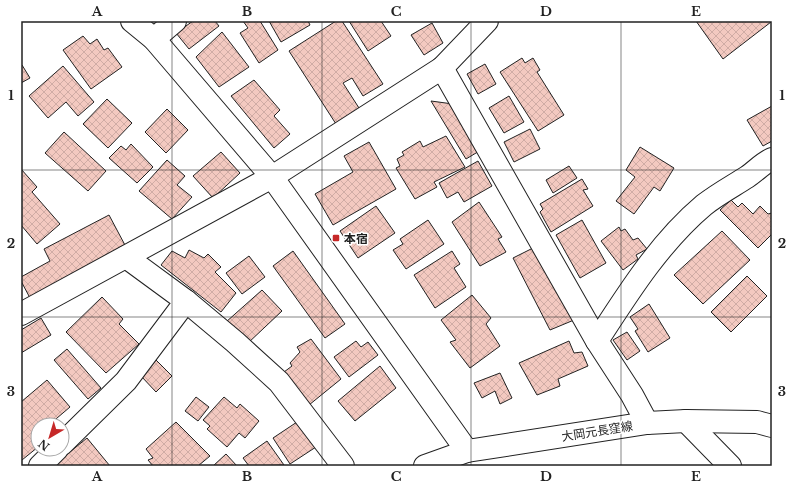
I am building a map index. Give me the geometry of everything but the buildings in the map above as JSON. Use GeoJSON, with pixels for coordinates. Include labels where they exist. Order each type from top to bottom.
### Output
{"type":"FeatureCollection","features":[{"type":"Feature","properties":{"kind":"street"},"geometry":{"type":"LineString","coordinates":[[132,21],[154,39],[272,177],[467,452]]}},
{"type":"Feature","properties":{"kind":"street"},"geometry":{"type":"LineString","coordinates":[[154,39],[175,21]]}},
{"type":"Feature","properties":{"kind":"street"},"geometry":{"type":"LineString","coordinates":[[21,314],[272,177],[442,68],[487,21]]}},
{"type":"Feature","properties":{"kind":"street"},"geometry":{"type":"LineString","coordinates":[[442,68],[597,341],[632,395],[647,423]]}},
{"type":"Feature","properties":{"kind":"street"},"geometry":{"type":"LineString","coordinates":[[597,341],[634,286],[676,232],[704,205],[720,194],[767,170]]}},
{"type":"Feature","properties":{"kind":"street"},"geometry":{"type":"LineString","coordinates":[[126,257],[186,302],[235,342],[279,382],[343,466]]}},
{"type":"Feature","properties":{"kind":"street"},"geometry":{"type":"LineString","coordinates":[[70,436],[126,381],[186,302]]}},
{"type":"Feature","properties":{"kind":"street"},"geometry":{"type":"LineString","coordinates":[[686,421],[730,466]]}},
{"type":"Feature","properties":{"kind":"street","name":"大岡元長窪線"},"geometry":{"type":"LineString","coordinates":[[425,466],[467,452],[647,423],[686,421],[757,422],[772,426]]}},
{"type":"Feature","properties":{"kind":"street"},"geometry":{"type":"LineString","coordinates":[[40,466],[49,457]]}},
{"type":"Feature","properties":{"kind":"place","name":"本宿"},"geometry":{"type":"Point","coordinates":[336,238]}}]}
